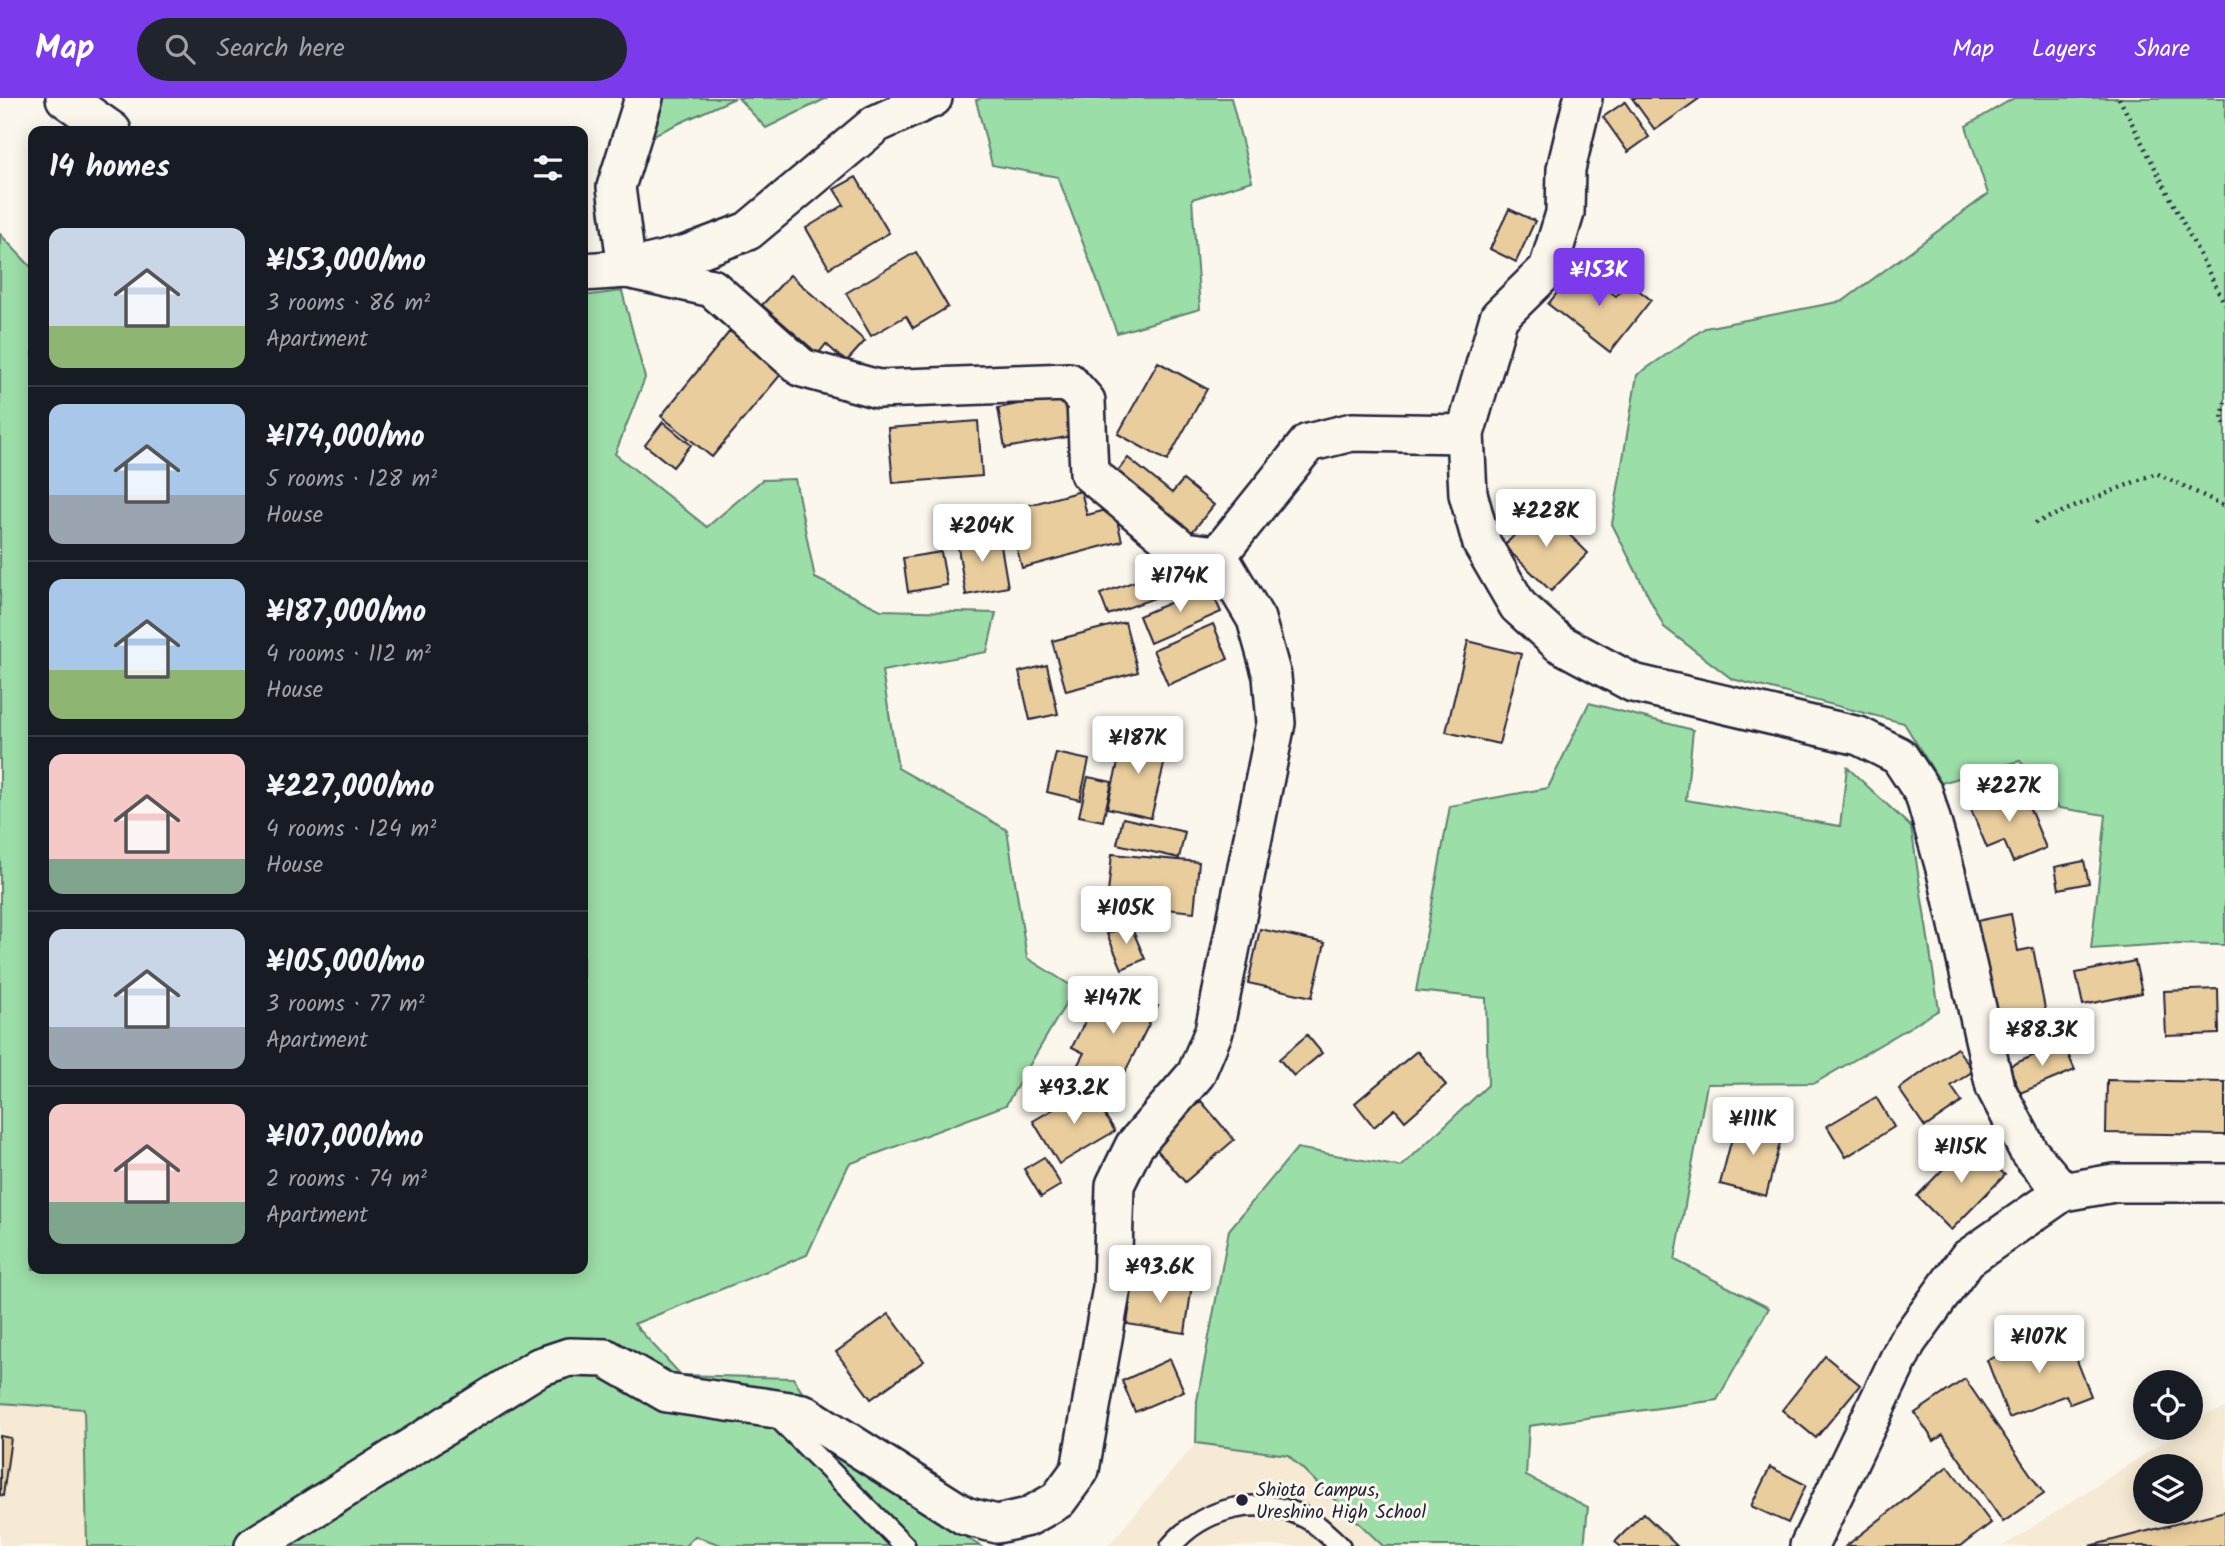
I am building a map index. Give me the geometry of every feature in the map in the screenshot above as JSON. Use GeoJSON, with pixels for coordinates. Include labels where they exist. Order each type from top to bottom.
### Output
{"type":"FeatureCollection","features":[{"type":"Feature","properties":{"kind":"street"},"geometry":{"type":"LineString","coordinates":[[65,98],[105,126]]}},
{"type":"Feature","properties":{"kind":"street"},"geometry":{"type":"LineString","coordinates":[[627,269],[615,187],[644,98]]}},
{"type":"Feature","properties":{"kind":"street"},"geometry":{"type":"LineString","coordinates":[[588,272],[627,269],[687,254],[748,231],[876,124],[933,98]]}},
{"type":"Feature","properties":{"kind":"street"},"geometry":{"type":"LineString","coordinates":[[1583,98],[1566,169],[1565,213],[1548,269],[1499,317],[1465,434],[1468,494],[1482,544],[1518,606],[1559,643],[1633,683],[1859,736],[1899,756],[1924,794],[1946,872],[1996,1087],[2029,1152],[2063,1192]]}},
{"type":"Feature","properties":{"kind":"street"},"geometry":{"type":"LineString","coordinates":[[627,269],[712,288],[802,368],[878,389],[1069,382],[1086,401],[1089,473],[1184,551],[1218,555]]}},
{"type":"Feature","properties":{"kind":"street"},"geometry":{"type":"LineString","coordinates":[[1218,555],[1308,443],[1352,432],[1465,434]]}},
{"type":"Feature","properties":{"kind":"street"},"geometry":{"type":"LineString","coordinates":[[254,1546],[539,1367],[569,1357],[606,1358],[667,1393],[803,1413],[965,1516],[997,1524],[1028,1517],[1058,1500],[1080,1470],[1112,1287],[1115,1185],[1133,1146],[1196,1074],[1214,1031],[1276,723],[1272,676],[1255,619],[1218,555]]}},
{"type":"Feature","properties":{"kind":"street"},"geometry":{"type":"LineString","coordinates":[[1809,1546],[1907,1342],[1967,1259],[2063,1192],[2113,1183],[2225,1183]]}},
{"type":"Feature","properties":{"kind":"lane"},"geometry":{"type":"LineString","coordinates":[[768,1408],[905,1546]]}},
{"type":"Feature","properties":{"kind":"lane"},"geometry":{"type":"LineString","coordinates":[[1171,1546],[1181,1535],[1228,1507],[1268,1506],[1307,1518],[1340,1546]]}},
{"type":"Feature","properties":{"kind":"path"},"geometry":{"type":"LineString","coordinates":[[2119,98],[2225,304]]}},
{"type":"Feature","properties":{"kind":"path"},"geometry":{"type":"LineString","coordinates":[[2225,402],[2222,420],[2225,425]]}},
{"type":"Feature","properties":{"kind":"path"},"geometry":{"type":"LineString","coordinates":[[2035,523],[2156,473],[2225,506]]}},
{"type":"Feature","properties":{"kind":"shaded area"},"geometry":{"type":"Polygon","coordinates":[[[0,1403],[84,1409],[87,1546],[0,1546],[0,1403]]]}},
{"type":"Feature","properties":{"kind":"shaded area"},"geometry":{"type":"Polygon","coordinates":[[[2225,1408],[2225,1546],[2003,1546],[2133,1462],[2133,1524],[2203,1524],[2203,1454],[2145,1454],[2166,1440],[2203,1440],[2203,1416],[2225,1408]]]}},
{"type":"Feature","properties":{"kind":"shaded area","name":"Shiota Campus, Ureshino High School"},"geometry":{"type":"Polygon","coordinates":[[[1196,1443],[1288,1455],[1383,1546],[1108,1546],[1196,1443]]]}},
{"type":"Feature","properties":{"kind":"green space"},"geometry":{"type":"Polygon","coordinates":[[[660,98],[735,98],[649,137],[660,98]]]}},
{"type":"Feature","properties":{"kind":"green space"},"geometry":{"type":"Polygon","coordinates":[[[738,98],[827,98],[766,128],[738,98]]]}},
{"type":"Feature","properties":{"kind":"green space"},"geometry":{"type":"Polygon","coordinates":[[[1231,98],[1252,181],[1192,199],[1200,309],[1117,333],[1058,177],[992,165],[976,100],[1231,98]]]}},
{"type":"Feature","properties":{"kind":"green space"},"geometry":{"type":"Polygon","coordinates":[[[2014,98],[2225,98],[2225,945],[2166,944],[2091,949],[2106,815],[2059,808],[2020,761],[1941,783],[1904,723],[1732,679],[1664,627],[1612,524],[1637,375],[1705,328],[1843,301],[1988,194],[1966,126],[2014,98]]]}},
{"type":"Feature","properties":{"kind":"green space"},"geometry":{"type":"Polygon","coordinates":[[[0,234],[28,264],[28,1274],[588,1274],[588,295],[622,291],[645,378],[615,454],[707,527],[762,480],[795,479],[815,578],[881,610],[996,613],[987,652],[882,671],[898,768],[1007,830],[1027,958],[1075,988],[1006,1105],[849,1164],[807,1255],[634,1324],[681,1375],[793,1378],[846,1461],[980,1546],[724,1546],[695,1536],[685,1546],[87,1546],[84,1409],[0,1403],[0,234]]]}},
{"type":"Feature","properties":{"kind":"green space"},"geometry":{"type":"Polygon","coordinates":[[[1589,703],[1693,730],[1686,800],[1840,826],[1847,767],[1911,827],[1939,1010],[1815,1083],[1707,1084],[1675,1260],[1769,1308],[1717,1400],[1529,1426],[1526,1476],[1588,1507],[1584,1546],[1383,1546],[1288,1455],[1196,1443],[1197,1401],[1229,1230],[1297,1148],[1401,1167],[1488,1085],[1486,998],[1416,991],[1450,806],[1548,788],[1589,703]]]}},
{"type":"Feature","properties":{"kind":"building"},"geometry":{"type":"Polygon","coordinates":[[[1632,98],[1700,98],[1655,130],[1632,98]]]}},
{"type":"Feature","properties":{"kind":"building"},"geometry":{"type":"Polygon","coordinates":[[[1625,102],[1649,137],[1628,152],[1603,117],[1625,102]]]}},
{"type":"Feature","properties":{"kind":"building"},"geometry":{"type":"Polygon","coordinates":[[[856,177],[889,233],[829,268],[806,228],[844,205],[834,189],[856,177]]]}},
{"type":"Feature","properties":{"kind":"building"},"geometry":{"type":"Polygon","coordinates":[[[1509,209],[1535,221],[1516,262],[1490,249],[1509,209]]]}},
{"type":"Feature","properties":{"kind":"building"},"geometry":{"type":"Polygon","coordinates":[[[916,252],[948,307],[913,328],[906,316],[871,336],[846,293],[916,252]]]}},
{"type":"Feature","properties":{"kind":"building"},"geometry":{"type":"Polygon","coordinates":[[[1578,267],[1616,296],[1628,282],[1651,300],[1610,352],[1548,304],[1578,267]]]}},
{"type":"Feature","properties":{"kind":"building"},"geometry":{"type":"Polygon","coordinates":[[[790,275],[865,341],[846,362],[826,344],[818,354],[762,305],[790,275]]]}},
{"type":"Feature","properties":{"kind":"building"},"geometry":{"type":"Polygon","coordinates":[[[730,331],[782,373],[712,457],[661,416],[730,331]]]}},
{"type":"Feature","properties":{"kind":"building"},"geometry":{"type":"Polygon","coordinates":[[[1158,362],[1207,389],[1167,461],[1118,434],[1158,362]]]}},
{"type":"Feature","properties":{"kind":"building"},"geometry":{"type":"Polygon","coordinates":[[[1070,394],[1078,435],[1005,448],[998,408],[1070,394]]]}},
{"type":"Feature","properties":{"kind":"building"},"geometry":{"type":"Polygon","coordinates":[[[978,421],[982,476],[893,483],[888,428],[978,421]]]}},
{"type":"Feature","properties":{"kind":"building"},"geometry":{"type":"Polygon","coordinates":[[[663,422],[691,445],[673,467],[645,445],[663,422]]]}},
{"type":"Feature","properties":{"kind":"building"},"geometry":{"type":"Polygon","coordinates":[[[1128,458],[1172,493],[1183,480],[1214,505],[1188,537],[1113,477],[1128,458]]]}},
{"type":"Feature","properties":{"kind":"building"},"geometry":{"type":"Polygon","coordinates":[[[1081,491],[1087,515],[1114,508],[1122,541],[1022,568],[1007,511],[1081,491]]]}},
{"type":"Feature","properties":{"kind":"building"},"geometry":{"type":"Polygon","coordinates":[[[1541,507],[1588,553],[1551,591],[1504,546],[1541,507]]]}},
{"type":"Feature","properties":{"kind":"building"},"geometry":{"type":"Polygon","coordinates":[[[999,534],[1008,587],[966,595],[957,542],[999,534]]]}},
{"type":"Feature","properties":{"kind":"building"},"geometry":{"type":"Polygon","coordinates":[[[941,552],[947,585],[908,592],[903,558],[941,552]]]}},
{"type":"Feature","properties":{"kind":"building"},"geometry":{"type":"Polygon","coordinates":[[[1182,564],[1190,585],[1108,615],[1100,594],[1182,564]]]}},
{"type":"Feature","properties":{"kind":"building"},"geometry":{"type":"Polygon","coordinates":[[[1209,586],[1221,612],[1150,643],[1139,616],[1209,586]]]}},
{"type":"Feature","properties":{"kind":"building"},"geometry":{"type":"Polygon","coordinates":[[[1125,622],[1138,672],[1066,691],[1052,641],[1125,622]]]}},
{"type":"Feature","properties":{"kind":"building"},"geometry":{"type":"Polygon","coordinates":[[[1213,624],[1228,659],[1168,685],[1153,650],[1213,624]]]}},
{"type":"Feature","properties":{"kind":"building"},"geometry":{"type":"Polygon","coordinates":[[[1468,641],[1521,654],[1499,744],[1446,732],[1468,641]]]}},
{"type":"Feature","properties":{"kind":"building"},"geometry":{"type":"Polygon","coordinates":[[[1047,665],[1058,714],[1030,720],[1019,672],[1047,665]]]}},
{"type":"Feature","properties":{"kind":"building"},"geometry":{"type":"Polygon","coordinates":[[[1125,734],[1169,744],[1151,818],[1107,808],[1125,734]]]}},
{"type":"Feature","properties":{"kind":"building"},"geometry":{"type":"Polygon","coordinates":[[[1056,753],[1089,760],[1080,800],[1047,792],[1056,753]]]}},
{"type":"Feature","properties":{"kind":"building"},"geometry":{"type":"Polygon","coordinates":[[[1088,777],[1112,782],[1103,821],[1079,816],[1088,777]]]}},
{"type":"Feature","properties":{"kind":"building"},"geometry":{"type":"Polygon","coordinates":[[[2021,787],[2046,848],[2013,862],[2004,841],[1987,848],[1970,807],[2021,787]]]}},
{"type":"Feature","properties":{"kind":"building"},"geometry":{"type":"Polygon","coordinates":[[[1123,818],[1185,832],[1179,858],[1117,844],[1123,818]]]}},
{"type":"Feature","properties":{"kind":"building"},"geometry":{"type":"Polygon","coordinates":[[[1112,854],[1199,862],[1194,912],[1107,903],[1112,854]]]}},
{"type":"Feature","properties":{"kind":"building"},"geometry":{"type":"Polygon","coordinates":[[[2084,861],[2089,883],[2059,889],[2055,867],[2084,861]]]}},
{"type":"Feature","properties":{"kind":"building"},"geometry":{"type":"Polygon","coordinates":[[[2011,914],[2018,951],[2033,948],[2047,1019],[1999,1029],[1977,921],[2011,914]]]}},
{"type":"Feature","properties":{"kind":"building"},"geometry":{"type":"Polygon","coordinates":[[[1130,924],[1145,959],[1122,969],[1107,934],[1130,924]]]}},
{"type":"Feature","properties":{"kind":"building"},"geometry":{"type":"Polygon","coordinates":[[[1260,929],[1325,943],[1312,997],[1248,983],[1260,929]]]}},
{"type":"Feature","properties":{"kind":"building"},"geometry":{"type":"Polygon","coordinates":[[[2135,961],[2142,993],[2083,1005],[2076,973],[2135,961]]]}},
{"type":"Feature","properties":{"kind":"building"},"geometry":{"type":"Polygon","coordinates":[[[1118,985],[1158,1006],[1116,1090],[1075,1070],[1084,1053],[1072,1047],[1097,998],[1108,1004],[1118,985]]]}},
{"type":"Feature","properties":{"kind":"building"},"geometry":{"type":"Polygon","coordinates":[[[2218,989],[2219,1034],[2166,1036],[2164,991],[2218,989]]]}},
{"type":"Feature","properties":{"kind":"building"},"geometry":{"type":"Polygon","coordinates":[[[1307,1035],[1322,1053],[1294,1076],[1279,1059],[1307,1035]]]}},
{"type":"Feature","properties":{"kind":"building"},"geometry":{"type":"Polygon","coordinates":[[[2063,1043],[2075,1070],[2020,1093],[2009,1066],[2063,1043]]]}},
{"type":"Feature","properties":{"kind":"building"},"geometry":{"type":"Polygon","coordinates":[[[1957,1048],[1973,1071],[1951,1086],[1962,1102],[1925,1127],[1899,1089],[1957,1048]]]}},
{"type":"Feature","properties":{"kind":"building"},"geometry":{"type":"Polygon","coordinates":[[[1417,1051],[1446,1085],[1405,1121],[1395,1109],[1374,1127],[1355,1103],[1417,1051]]]}},
{"type":"Feature","properties":{"kind":"building"},"geometry":{"type":"Polygon","coordinates":[[[2107,1080],[2225,1082],[2225,1135],[2106,1133],[2107,1080]]]}},
{"type":"Feature","properties":{"kind":"building"},"geometry":{"type":"Polygon","coordinates":[[[1088,1089],[1115,1131],[1059,1164],[1033,1121],[1088,1089]]]}},
{"type":"Feature","properties":{"kind":"building"},"geometry":{"type":"Polygon","coordinates":[[[1876,1097],[1894,1127],[1846,1157],[1827,1126],[1876,1097]]]}},
{"type":"Feature","properties":{"kind":"building"},"geometry":{"type":"Polygon","coordinates":[[[1201,1101],[1234,1140],[1185,1182],[1151,1143],[1201,1101]]]}},
{"type":"Feature","properties":{"kind":"building"},"geometry":{"type":"Polygon","coordinates":[[[1754,1116],[1785,1124],[1766,1196],[1720,1184],[1733,1134],[1748,1137],[1754,1116]]]}},
{"type":"Feature","properties":{"kind":"building"},"geometry":{"type":"Polygon","coordinates":[[[1970,1141],[2005,1175],[1951,1230],[1917,1196],[1970,1141]]]}},
{"type":"Feature","properties":{"kind":"building"},"geometry":{"type":"Polygon","coordinates":[[[1044,1157],[1061,1185],[1041,1197],[1024,1169],[1044,1157]]]}},
{"type":"Feature","properties":{"kind":"building"},"geometry":{"type":"Polygon","coordinates":[[[1134,1277],[1192,1285],[1185,1333],[1127,1324],[1134,1277]]]}},
{"type":"Feature","properties":{"kind":"building"},"geometry":{"type":"Polygon","coordinates":[[[889,1314],[924,1361],[871,1399],[836,1352],[889,1314]]]}},
{"type":"Feature","properties":{"kind":"building"},"geometry":{"type":"Polygon","coordinates":[[[2065,1330],[2091,1396],[2070,1404],[2066,1395],[2009,1418],[1987,1360],[2065,1330]]]}},
{"type":"Feature","properties":{"kind":"building"},"geometry":{"type":"Polygon","coordinates":[[[1825,1356],[1860,1385],[1816,1438],[1782,1410],[1825,1356]]]}},
{"type":"Feature","properties":{"kind":"building"},"geometry":{"type":"Polygon","coordinates":[[[1170,1359],[1184,1391],[1135,1412],[1122,1381],[1170,1359]]]}},
{"type":"Feature","properties":{"kind":"building"},"geometry":{"type":"Polygon","coordinates":[[[1965,1379],[2044,1494],[2003,1522],[1943,1435],[1934,1441],[1915,1413],[1965,1379]]]}},
{"type":"Feature","properties":{"kind":"building"},"geometry":{"type":"Polygon","coordinates":[[[0,1436],[11,1438],[3,1496],[0,1495],[0,1436]]]}},
{"type":"Feature","properties":{"kind":"building"},"geometry":{"type":"Polygon","coordinates":[[[1948,1466],[1991,1523],[1961,1546],[1846,1546],[1948,1466]]]}},
{"type":"Feature","properties":{"kind":"building"},"geometry":{"type":"Polygon","coordinates":[[[1770,1467],[1806,1485],[1788,1523],[1751,1506],[1770,1467]]]}},
{"type":"Feature","properties":{"kind":"building"},"geometry":{"type":"Polygon","coordinates":[[[2225,1511],[2225,1546],[2090,1546],[2175,1524],[2203,1524],[2203,1517],[2225,1511]]]}},
{"type":"Feature","properties":{"kind":"building"},"geometry":{"type":"Polygon","coordinates":[[[1643,1513],[1677,1546],[1620,1546],[1615,1542],[1643,1513]]]}},
{"type":"Feature","properties":{"kind":"place","name":"Shiota Campus, Ureshino High School"},"geometry":{"type":"Point","coordinates":[1242,1500]}}]}
